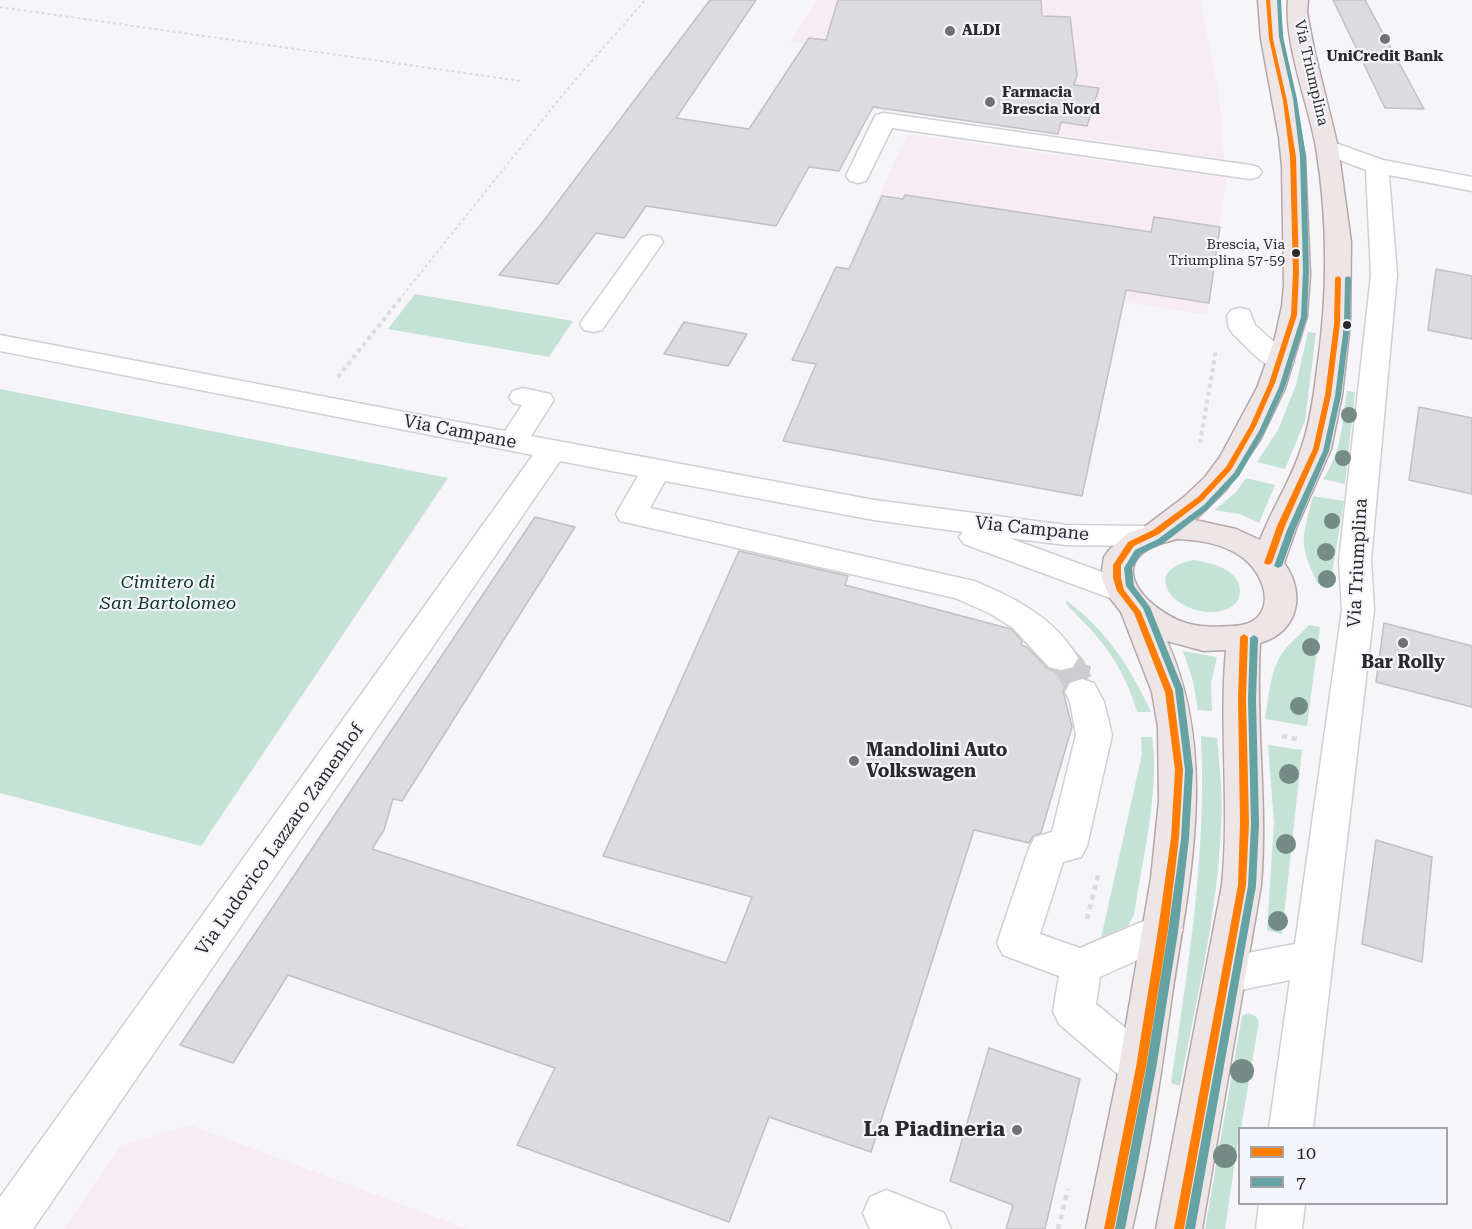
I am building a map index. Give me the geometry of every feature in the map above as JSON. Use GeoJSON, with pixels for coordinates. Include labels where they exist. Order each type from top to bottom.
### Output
{"type":"FeatureCollection","features":[{"type":"Feature","properties":{"kind":"main road","name":"Via Triumplina"},"geometry":{"type":"LineString","coordinates":[[1109,1229],[1141,1067],[1163,930],[1179,770],[1169,692],[1117,578],[1117,565],[1122,554],[1131,544],[1200,500],[1229,468],[1253,426],[1280,362],[1294,315],[1296,271],[1293,156],[1285,101],[1271,39],[1268,0]]}},
{"type":"Feature","properties":{"kind":"main road","name":"Via Triumplina"},"geometry":{"type":"LineString","coordinates":[[1268,563],[1281,526],[1316,449],[1328,395],[1337,324],[1339,243],[1327,147],[1304,49],[1297,12],[1298,0]]}},
{"type":"Feature","properties":{"kind":"main road"},"geometry":{"type":"LineString","coordinates":[[1129,602],[1151,623],[1187,637],[1207,641],[1244,637],[1262,630],[1274,620],[1281,607],[1283,592],[1268,563],[1245,546],[1216,533],[1185,529],[1150,534]]}},
{"type":"Feature","properties":{"kind":"main road"},"geometry":{"type":"LineString","coordinates":[[1179,1229],[1226,975],[1243,869],[1244,828],[1240,729],[1241,663],[1244,637]]}},
{"type":"Feature","properties":{"kind":"street"},"geometry":{"type":"LineString","coordinates":[[858,176],[884,120],[1250,172]]}},
{"type":"Feature","properties":{"kind":"street","name":"Via Triumplina"},"geometry":{"type":"LineString","coordinates":[[1327,147],[1377,166],[1472,184]]}},
{"type":"Feature","properties":{"kind":"street","name":"Via Triumplina"},"geometry":{"type":"LineString","coordinates":[[1291,1127],[1358,610],[1355,560],[1384,275],[1377,166]]}},
{"type":"Feature","properties":{"kind":"street"},"geometry":{"type":"LineString","coordinates":[[592,324],[651,242]]}},
{"type":"Feature","properties":{"kind":"street"},"geometry":{"type":"LineString","coordinates":[[1240,316],[1242,328],[1280,362]]}},
{"type":"Feature","properties":{"kind":"street","name":"Via Campane"},"geometry":{"type":"LineString","coordinates":[[0,344],[657,470],[920,517],[1066,535],[1150,534]]}},
{"type":"Feature","properties":{"kind":"street"},"geometry":{"type":"LineString","coordinates":[[513,442],[540,400],[523,397]]}},
{"type":"Feature","properties":{"kind":"street","name":"Via Ludovico Lazzaro Zamenhof"},"geometry":{"type":"LineString","coordinates":[[9,1226],[554,449]]}},
{"type":"Feature","properties":{"kind":"street"},"geometry":{"type":"LineString","coordinates":[[657,470],[631,516],[963,589],[1001,605],[1025,620],[1061,658]]}},
{"type":"Feature","properties":{"kind":"street","name":"Via Campane"},"geometry":{"type":"LineString","coordinates":[[920,517],[1129,602]]}},
{"type":"Feature","properties":{"kind":"street"},"geometry":{"type":"LineString","coordinates":[[1082,692],[1087,702],[1094,735],[1068,846],[1048,848],[1017,943],[1081,966],[1163,930]]}},
{"type":"Feature","properties":{"kind":"street"},"geometry":{"type":"LineString","coordinates":[[1226,975],[1312,958]]}},
{"type":"Feature","properties":{"kind":"street"},"geometry":{"type":"LineString","coordinates":[[1081,966],[1074,1011],[1141,1067]]}},
{"type":"Feature","properties":{"kind":"street"},"geometry":{"type":"LineString","coordinates":[[1279,1229],[1282,1205]]}},
{"type":"Feature","properties":{"kind":"street"},"geometry":{"type":"LineString","coordinates":[[886,1213],[928,1229]]}},
{"type":"Feature","properties":{"kind":"path"},"geometry":{"type":"LineString","coordinates":[[332,385],[565,92],[645,0]]}},
{"type":"Feature","properties":{"kind":"path"},"geometry":{"type":"LineString","coordinates":[[0,7],[521,81]]}},
{"type":"Feature","properties":{"kind":"path"},"geometry":{"type":"LineString","coordinates":[[1199,443],[1217,346]]}},
{"type":"Feature","properties":{"kind":"shaded area"},"geometry":{"type":"Polygon","coordinates":[[[817,0],[1200,0],[1219,95],[1224,159],[866,107],[890,55],[790,42],[817,0]]]}},
{"type":"Feature","properties":{"kind":"shaded area"},"geometry":{"type":"Polygon","coordinates":[[[907,134],[1226,178],[1207,315],[851,259],[907,134]]]}},
{"type":"Feature","properties":{"kind":"shaded area"},"geometry":{"type":"Polygon","coordinates":[[[190,1125],[467,1229],[64,1229],[120,1146],[190,1125]]]}},
{"type":"Feature","properties":{"kind":"green space"},"geometry":{"type":"Polygon","coordinates":[[[415,294],[573,321],[549,357],[388,329],[415,294]]]}},
{"type":"Feature","properties":{"kind":"green space"},"geometry":{"type":"Polygon","coordinates":[[[1308,332],[1316,333],[1305,421],[1285,469],[1257,462],[1278,430],[1296,385],[1308,332]]]}},
{"type":"Feature","properties":{"kind":"green space","name":"Cimitero di San Bartolomeo"},"geometry":{"type":"Polygon","coordinates":[[[0,389],[448,478],[201,846],[0,793],[0,389]]]}},
{"type":"Feature","properties":{"kind":"green space"},"geometry":{"type":"Polygon","coordinates":[[[1347,391],[1355,392],[1345,484],[1323,479],[1338,448],[1347,391]]]}},
{"type":"Feature","properties":{"kind":"green space"},"geometry":{"type":"Polygon","coordinates":[[[1246,478],[1275,485],[1259,523],[1240,514],[1215,510],[1236,492],[1246,478]]]}},
{"type":"Feature","properties":{"kind":"green space"},"geometry":{"type":"Polygon","coordinates":[[[1313,496],[1344,501],[1330,586],[1318,584],[1305,549],[1304,532],[1313,496]]]}},
{"type":"Feature","properties":{"kind":"green space"},"geometry":{"type":"Polygon","coordinates":[[[1194,560],[1223,568],[1235,577],[1240,591],[1235,604],[1228,609],[1210,612],[1190,608],[1174,598],[1166,585],[1167,574],[1175,566],[1194,560]]]}},
{"type":"Feature","properties":{"kind":"green space"},"geometry":{"type":"Polygon","coordinates":[[[1067,601],[1106,637],[1135,680],[1151,712],[1137,712],[1118,666],[1090,628],[1066,604],[1067,601]]]}},
{"type":"Feature","properties":{"kind":"green space"},"geometry":{"type":"Polygon","coordinates":[[[1309,625],[1320,627],[1307,726],[1265,719],[1271,682],[1277,664],[1286,648],[1309,625]]]}},
{"type":"Feature","properties":{"kind":"green space"},"geometry":{"type":"Polygon","coordinates":[[[1183,651],[1217,657],[1211,683],[1212,711],[1198,710],[1193,681],[1183,651]]]}},
{"type":"Feature","properties":{"kind":"green space"},"geometry":{"type":"Polygon","coordinates":[[[1201,736],[1217,738],[1221,829],[1210,926],[1180,1086],[1171,1083],[1190,954],[1199,867],[1201,736]]]}},
{"type":"Feature","properties":{"kind":"green space"},"geometry":{"type":"Polygon","coordinates":[[[1141,737],[1152,737],[1154,780],[1134,915],[1128,926],[1101,938],[1142,754],[1141,737]]]}},
{"type":"Feature","properties":{"kind":"green space"},"geometry":{"type":"Polygon","coordinates":[[[1268,745],[1302,750],[1282,934],[1267,930],[1274,823],[1268,745]]]}},
{"type":"Feature","properties":{"kind":"green space"},"geometry":{"type":"Polygon","coordinates":[[[1248,1013],[1259,1021],[1241,1127],[1238,1127],[1238,1141],[1225,1229],[1205,1229],[1242,1016],[1248,1013]]]}},
{"type":"Feature","properties":{"kind":"building"},"geometry":{"type":"Polygon","coordinates":[[[710,0],[756,0],[676,118],[749,129],[809,38],[826,40],[838,0],[1041,0],[1042,16],[1070,17],[1077,75],[1074,85],[1099,88],[1087,126],[1061,122],[1058,134],[873,107],[839,171],[809,167],[776,226],[646,206],[624,238],[596,233],[558,284],[499,275],[542,223],[710,0]]]}},
{"type":"Feature","properties":{"kind":"building"},"geometry":{"type":"Polygon","coordinates":[[[1333,0],[1365,0],[1424,109],[1385,108],[1333,0]]]}},
{"type":"Feature","properties":{"kind":"building"},"geometry":{"type":"Polygon","coordinates":[[[905,195],[1151,232],[1154,217],[1220,227],[1209,303],[1126,290],[1082,496],[783,441],[816,364],[792,360],[836,267],[849,269],[882,196],[903,199],[905,195]]]}},
{"type":"Feature","properties":{"kind":"building"},"geometry":{"type":"Polygon","coordinates":[[[1436,269],[1472,276],[1472,339],[1428,330],[1436,269]]]}},
{"type":"Feature","properties":{"kind":"building"},"geometry":{"type":"Polygon","coordinates":[[[684,322],[747,334],[728,366],[664,354],[684,322]]]}},
{"type":"Feature","properties":{"kind":"building"},"geometry":{"type":"Polygon","coordinates":[[[1419,407],[1472,418],[1472,494],[1409,480],[1419,407]]]}},
{"type":"Feature","properties":{"kind":"building"},"geometry":{"type":"Polygon","coordinates":[[[535,517],[575,527],[402,801],[393,799],[384,830],[372,849],[726,963],[752,897],[603,856],[739,551],[848,576],[845,585],[1011,629],[1022,641],[1021,645],[1027,647],[1048,669],[1062,672],[1074,669],[1078,663],[1090,667],[1087,678],[1081,677],[1069,681],[1063,691],[1072,727],[1041,833],[1033,836],[1029,843],[974,830],[871,1152],[769,1117],[729,1222],[517,1145],[555,1068],[288,975],[233,1063],[180,1045],[535,517]]]}},
{"type":"Feature","properties":{"kind":"building"},"geometry":{"type":"Polygon","coordinates":[[[1384,623],[1472,646],[1472,707],[1376,682],[1384,623]]]}},
{"type":"Feature","properties":{"kind":"building"},"geometry":{"type":"Polygon","coordinates":[[[1376,840],[1432,857],[1422,962],[1362,944],[1376,840]]]}},
{"type":"Feature","properties":{"kind":"building","name":"La Piadineria"},"geometry":{"type":"Polygon","coordinates":[[[989,1048],[1080,1079],[1045,1229],[1006,1229],[1013,1205],[950,1181],[989,1048]]]}},
{"type":"Feature","properties":{"kind":"tunnel"},"geometry":{"type":"LineString","coordinates":[[1061,658],[1071,668],[1082,692]]}},
{"type":"Feature","properties":{"kind":"transit line","name":"10"},"geometry":{"type":"LineString","coordinates":[[1109,1229],[1141,1067],[1163,930],[1175,838],[1179,770],[1169,692],[1137,612],[1121,591],[1117,578],[1117,565],[1131,544],[1156,532],[1200,499],[1229,468],[1253,426],[1272,383],[1294,315],[1296,271],[1293,157],[1285,101],[1271,39],[1268,0]]}},
{"type":"Feature","properties":{"kind":"transit line","name":"7"},"geometry":{"type":"LineString","coordinates":[[1120,1229],[1151,1069],[1173,932],[1185,839],[1189,770],[1179,689],[1146,607],[1130,586],[1128,568],[1138,552],[1161,541],[1206,507],[1237,474],[1262,431],[1282,387],[1304,317],[1306,271],[1303,157],[1295,99],[1281,37],[1279,0]]}},
{"type":"Feature","properties":{"kind":"transit line","name":"10"},"geometry":{"type":"LineString","coordinates":[[1268,563],[1281,526],[1316,449],[1328,395],[1337,324],[1338,278]]}},
{"type":"Feature","properties":{"kind":"transit line","name":"7"},"geometry":{"type":"LineString","coordinates":[[1278,566],[1291,530],[1326,451],[1338,396],[1347,325],[1348,278]]}},
{"type":"Feature","properties":{"kind":"transit line","name":"10"},"geometry":{"type":"LineString","coordinates":[[1179,1229],[1242,885],[1244,637]]}},
{"type":"Feature","properties":{"kind":"transit line","name":"7"},"geometry":{"type":"LineString","coordinates":[[1190,1229],[1252,886],[1255,824],[1252,700],[1254,638]]}},
{"type":"Feature","properties":{"kind":"place","name":"ALDI"},"geometry":{"type":"Point","coordinates":[950,31]}},
{"type":"Feature","properties":{"kind":"place","name":"UniCredit Bank"},"geometry":{"type":"Point","coordinates":[1385,39]}},
{"type":"Feature","properties":{"kind":"place","name":"Farmacia Brescia Nord"},"geometry":{"type":"Point","coordinates":[990,102]}},
{"type":"Feature","properties":{"kind":"place","name":"Brescia, Via Triumplina 57-59"},"geometry":{"type":"Point","coordinates":[1296,253]}},
{"type":"Feature","properties":{"kind":"place","name":"Bar Rolly"},"geometry":{"type":"Point","coordinates":[1403,643]}},
{"type":"Feature","properties":{"kind":"place","name":"Mandolini Auto Volkswagen"},"geometry":{"type":"Point","coordinates":[854,761]}},
{"type":"Feature","properties":{"kind":"place","name":"La Piadineria"},"geometry":{"type":"Point","coordinates":[1017,1130]}}]}
